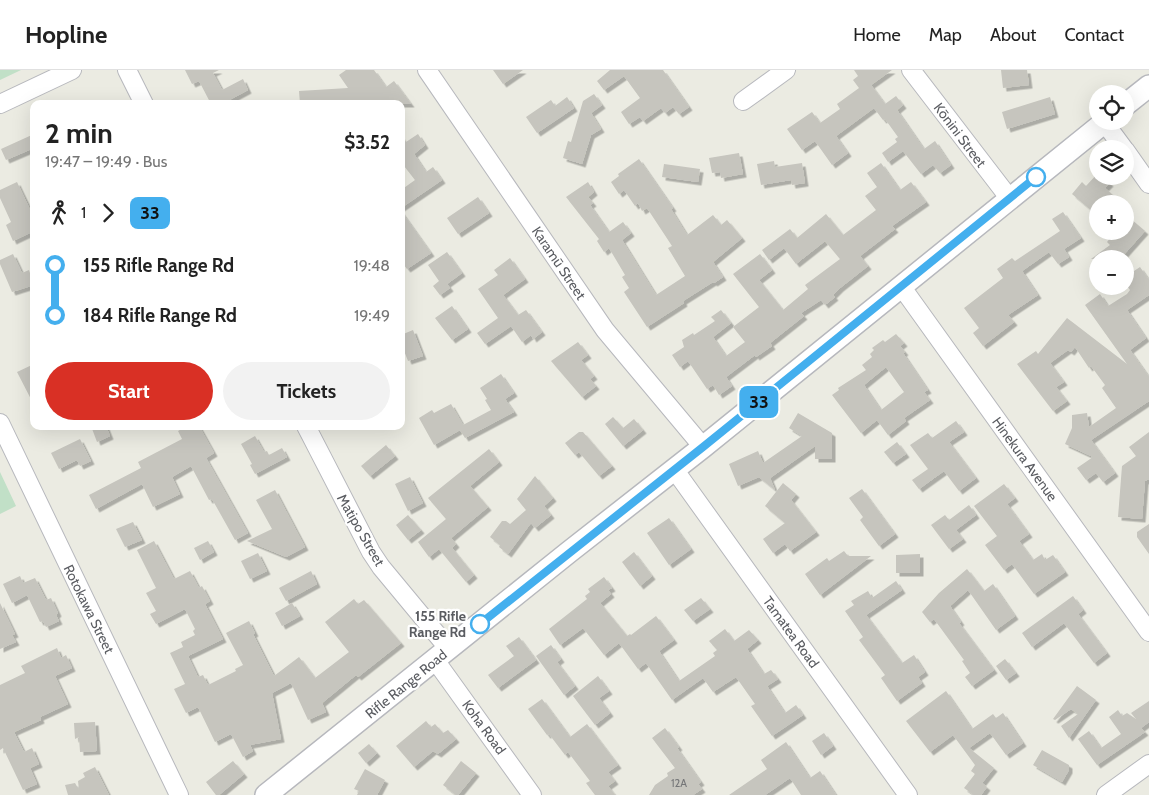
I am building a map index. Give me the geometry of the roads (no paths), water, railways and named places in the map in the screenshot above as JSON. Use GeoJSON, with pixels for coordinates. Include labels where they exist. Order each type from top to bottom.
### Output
{"type":"FeatureCollection","features":[{"type":"Feature","properties":{"kind":"street"},"geometry":{"type":"LineString","coordinates":[[0,104],[72,70]]}},
{"type":"Feature","properties":{"kind":"street"},"geometry":{"type":"LineString","coordinates":[[127,70],[142,100]]}},
{"type":"Feature","properties":{"kind":"street","name":"Karamū Street"},"geometry":{"type":"LineString","coordinates":[[426,70],[605,330],[703,447]]}},
{"type":"Feature","properties":{"kind":"street"},"geometry":{"type":"LineString","coordinates":[[743,101],[786,70]]}},
{"type":"Feature","properties":{"kind":"street","name":"Kōnini Street"},"geometry":{"type":"LineString","coordinates":[[911,70],[1010,199]]}},
{"type":"Feature","properties":{"kind":"street"},"geometry":{"type":"LineString","coordinates":[[1134,98],[1149,86]]}},
{"type":"Feature","properties":{"kind":"street","name":"Rifle Range Road"},"geometry":{"type":"LineString","coordinates":[[266,795],[703,447],[1095,130]]}},
{"type":"Feature","properties":{"kind":"street"},"geometry":{"type":"LineString","coordinates":[[1134,164],[1149,184]]}},
{"type":"Feature","properties":{"kind":"street","name":"Hinekura Avenue"},"geometry":{"type":"LineString","coordinates":[[901,286],[1149,632]]}},
{"type":"Feature","properties":{"kind":"street","name":"Rotokawa Street"},"geometry":{"type":"LineString","coordinates":[[0,423],[178,795]]}},
{"type":"Feature","properties":{"kind":"street","name":"Matipo Street"},"geometry":{"type":"LineString","coordinates":[[308,430],[371,552],[442,654]]}},
{"type":"Feature","properties":{"kind":"street","name":"Tamatea Road"},"geometry":{"type":"LineString","coordinates":[[674,470],[908,795]]}},
{"type":"Feature","properties":{"kind":"street","name":"Koha Road"},"geometry":{"type":"LineString","coordinates":[[442,654],[532,795]]}},
{"type":"Feature","properties":{"kind":"street"},"geometry":{"type":"LineString","coordinates":[[1106,795],[1149,764]]}},
{"type":"Feature","properties":{"kind":"place","name":"155 Rifle Range Rd"},"geometry":{"type":"Point","coordinates":[480,624]}}]}
